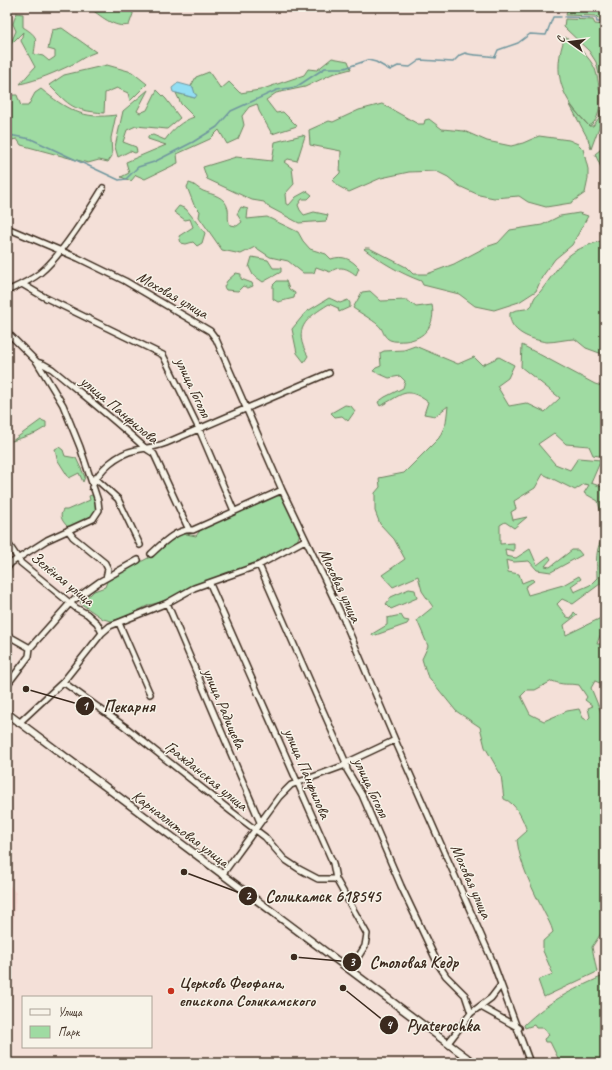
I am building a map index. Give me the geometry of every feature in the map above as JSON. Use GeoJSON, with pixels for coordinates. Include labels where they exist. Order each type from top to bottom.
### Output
{"type":"FeatureCollection","features":[{"type":"Feature","properties":{"kind":"street"},"geometry":{"type":"LineString","coordinates":[[7,291],[22,284],[43,270],[103,188]]}},
{"type":"Feature","properties":{"kind":"street","name":"Моховая улица"},"geometry":{"type":"LineString","coordinates":[[7,228],[59,250],[125,281],[210,331],[216,339],[282,490],[344,620],[492,960],[519,1028],[530,1063]]}},
{"type":"Feature","properties":{"kind":"street","name":"улица Гоголя"},"geometry":{"type":"LineString","coordinates":[[22,284],[44,297],[163,355],[199,429],[234,511]]}},
{"type":"Feature","properties":{"kind":"street","name":"улица Панфилова"},"geometry":{"type":"LineString","coordinates":[[7,332],[37,362],[52,369],[137,439],[145,449],[154,454],[189,530]]}},
{"type":"Feature","properties":{"kind":"street"},"geometry":{"type":"LineString","coordinates":[[7,568],[18,558],[47,540],[97,516],[100,508],[80,447],[62,405],[37,362]]}},
{"type":"Feature","properties":{"kind":"street"},"geometry":{"type":"LineString","coordinates":[[92,487],[95,478],[100,471],[134,450],[157,447],[329,373]]}},
{"type":"Feature","properties":{"kind":"street"},"geometry":{"type":"LineString","coordinates":[[95,478],[118,499],[140,545]]}},
{"type":"Feature","properties":{"kind":"street"},"geometry":{"type":"LineString","coordinates":[[151,554],[166,540],[189,530],[193,530],[282,490]]}},
{"type":"Feature","properties":{"kind":"street"},"geometry":{"type":"LineString","coordinates":[[68,530],[73,537],[105,563],[108,569],[106,578]]}},
{"type":"Feature","properties":{"kind":"street"},"geometry":{"type":"LineString","coordinates":[[19,723],[63,682],[102,633],[110,626],[148,609],[167,603],[194,588],[210,584],[220,578],[259,565],[305,540]]}},
{"type":"Feature","properties":{"kind":"street","name":"Зелёная улица"},"geometry":{"type":"LineString","coordinates":[[7,542],[18,558],[97,623],[102,633]]}},
{"type":"Feature","properties":{"kind":"street"},"geometry":{"type":"LineString","coordinates":[[7,685],[29,656],[30,648],[71,602],[106,578],[138,560]]}},
{"type":"Feature","properties":{"kind":"street","name":"улица Гоголя"},"geometry":{"type":"LineString","coordinates":[[259,565],[346,763],[347,770],[362,795],[401,886],[438,964],[446,976],[466,994],[471,1013]]}},
{"type":"Feature","properties":{"kind":"street","name":"улица Панфилова"},"geometry":{"type":"LineString","coordinates":[[210,584],[333,863],[336,879],[367,934],[365,946],[350,970]]}},
{"type":"Feature","properties":{"kind":"street","name":"улица Радищева"},"geometry":{"type":"LineString","coordinates":[[167,603],[260,822]]}},
{"type":"Feature","properties":{"kind":"street"},"geometry":{"type":"LineString","coordinates":[[119,623],[150,694]]}},
{"type":"Feature","properties":{"kind":"street"},"geometry":{"type":"LineString","coordinates":[[7,635],[30,648]]}},
{"type":"Feature","properties":{"kind":"street","name":"Гражданская улица"},"geometry":{"type":"LineString","coordinates":[[63,682],[124,726],[254,830],[265,837],[284,859],[299,870],[318,879],[336,879]]}},
{"type":"Feature","properties":{"kind":"street","name":"Карналлитовая улица"},"geometry":{"type":"LineString","coordinates":[[7,713],[222,875],[300,931],[474,1063]]}},
{"type":"Feature","properties":{"kind":"street"},"geometry":{"type":"LineString","coordinates":[[222,875],[279,797],[291,785],[343,766],[346,763],[395,740]]}},
{"type":"Feature","properties":{"kind":"street"},"geometry":{"type":"LineString","coordinates":[[448,1044],[471,1013],[491,998],[501,985]]}},
{"type":"Feature","properties":{"kind":"street"},"geometry":{"type":"LineString","coordinates":[[480,1007],[519,1028]]}},
{"type":"Feature","properties":{"kind":"shaded area"},"geometry":{"type":"Polygon","coordinates":[[[7,882],[16,893],[12,934],[7,940],[7,882]]]}},
{"type":"Feature","properties":{"kind":"green space"},"geometry":{"type":"Polygon","coordinates":[[[88,7],[132,7],[133,14],[129,25],[123,26],[107,20],[88,7]]]}},
{"type":"Feature","properties":{"kind":"green space"},"geometry":{"type":"Polygon","coordinates":[[[568,7],[605,7],[605,20],[600,20],[596,16],[566,15],[568,7]]]}},
{"type":"Feature","properties":{"kind":"green space"},"geometry":{"type":"Polygon","coordinates":[[[16,13],[23,14],[23,27],[32,33],[35,38],[34,54],[43,56],[49,61],[55,57],[55,51],[48,49],[52,30],[62,28],[96,52],[52,73],[20,84],[35,67],[21,41],[23,32],[10,45],[16,31],[13,24],[16,13]]]}},
{"type":"Feature","properties":{"kind":"green space"},"geometry":{"type":"Polygon","coordinates":[[[565,19],[593,20],[595,24],[604,25],[605,99],[596,62],[589,51],[564,27],[565,19]]]}},
{"type":"Feature","properties":{"kind":"green space"},"geometry":{"type":"Polygon","coordinates":[[[565,37],[586,55],[593,64],[597,75],[600,91],[599,109],[594,122],[589,126],[593,126],[599,118],[600,110],[601,111],[599,127],[591,149],[588,139],[570,105],[578,114],[566,96],[559,74],[561,50],[565,37]]]}},
{"type":"Feature","properties":{"kind":"green space"},"geometry":{"type":"Polygon","coordinates":[[[332,58],[348,61],[351,69],[332,74],[305,87],[276,93],[266,100],[276,113],[283,112],[297,126],[272,134],[259,111],[257,104],[249,107],[242,116],[244,125],[238,139],[227,144],[219,130],[210,139],[177,154],[178,163],[145,179],[136,175],[131,181],[121,177],[129,173],[126,162],[166,145],[148,139],[148,136],[153,135],[165,140],[178,126],[194,117],[181,104],[176,93],[195,98],[193,87],[191,86],[196,77],[209,72],[221,89],[229,82],[240,93],[260,90],[304,75],[308,69],[317,70],[332,58]]]}},
{"type":"Feature","properties":{"kind":"green space"},"geometry":{"type":"Polygon","coordinates":[[[107,65],[132,72],[147,84],[130,101],[128,93],[117,88],[105,93],[104,113],[78,109],[68,103],[49,85],[64,75],[107,65]]]}},
{"type":"Feature","properties":{"kind":"green space"},"geometry":{"type":"Polygon","coordinates":[[[41,89],[67,107],[84,114],[94,116],[116,115],[111,138],[112,156],[108,162],[99,160],[88,163],[21,145],[17,139],[7,141],[7,95],[17,95],[21,106],[28,106],[35,93],[41,89]]]}},
{"type":"Feature","properties":{"kind":"green space"},"geometry":{"type":"Polygon","coordinates":[[[148,90],[137,111],[140,113],[147,110],[157,90],[166,99],[180,118],[167,129],[136,126],[127,130],[123,142],[136,147],[137,152],[135,153],[130,151],[118,157],[115,147],[123,111],[148,90]]]}},
{"type":"Feature","properties":{"kind":"green space"},"geometry":{"type":"Polygon","coordinates":[[[382,104],[418,124],[424,124],[425,120],[429,119],[442,129],[464,131],[487,141],[511,146],[523,143],[539,136],[569,140],[578,144],[583,149],[588,169],[588,179],[585,193],[571,203],[546,207],[528,202],[519,196],[494,198],[479,195],[459,186],[448,177],[436,171],[409,172],[381,178],[349,192],[338,186],[333,180],[340,173],[341,151],[310,145],[309,130],[329,121],[333,122],[359,110],[382,104]]]}},
{"type":"Feature","properties":{"kind":"green space"},"geometry":{"type":"Polygon","coordinates":[[[302,135],[305,136],[297,161],[288,159],[284,162],[292,168],[294,184],[285,194],[286,204],[289,205],[296,197],[307,191],[312,195],[308,199],[302,199],[298,205],[300,210],[304,215],[314,212],[328,215],[326,221],[299,223],[267,206],[264,202],[252,200],[207,179],[203,167],[236,157],[272,161],[275,142],[302,135]]]}},
{"type":"Feature","properties":{"kind":"green space"},"geometry":{"type":"Polygon","coordinates":[[[605,146],[605,176],[595,154],[605,146]]]}},
{"type":"Feature","properties":{"kind":"green space"},"geometry":{"type":"Polygon","coordinates":[[[189,183],[224,201],[228,209],[228,219],[230,225],[237,226],[242,222],[237,214],[241,207],[248,209],[247,219],[267,217],[298,232],[310,249],[326,254],[331,259],[339,257],[350,260],[359,268],[356,275],[343,268],[330,272],[316,267],[314,273],[303,273],[288,261],[270,257],[255,247],[241,254],[222,250],[199,217],[200,211],[194,205],[187,187],[189,183]]]}},
{"type":"Feature","properties":{"kind":"green space"},"geometry":{"type":"Polygon","coordinates":[[[179,206],[186,209],[205,233],[202,243],[197,246],[193,242],[186,244],[181,243],[179,236],[193,227],[190,219],[185,220],[174,212],[179,206]]]}},
{"type":"Feature","properties":{"kind":"green space"},"geometry":{"type":"Polygon","coordinates":[[[579,213],[588,216],[572,245],[555,259],[542,277],[536,291],[519,302],[494,310],[475,306],[459,294],[423,285],[421,281],[406,275],[364,249],[369,248],[406,267],[413,274],[427,274],[454,264],[486,247],[498,243],[510,230],[542,225],[560,216],[579,213]]]}},
{"type":"Feature","properties":{"kind":"green space"},"geometry":{"type":"Polygon","coordinates":[[[605,240],[605,355],[586,348],[575,339],[547,342],[528,337],[517,330],[510,320],[510,313],[512,311],[531,306],[535,297],[560,265],[572,253],[580,248],[605,240]]]}},
{"type":"Feature","properties":{"kind":"green space"},"geometry":{"type":"Polygon","coordinates":[[[252,257],[268,260],[273,268],[281,268],[281,272],[263,282],[253,275],[249,267],[252,257]]]}},
{"type":"Feature","properties":{"kind":"green space"},"geometry":{"type":"Polygon","coordinates":[[[236,273],[241,274],[241,279],[252,283],[253,286],[248,288],[243,286],[238,291],[226,290],[224,287],[227,281],[236,273]]]}},
{"type":"Feature","properties":{"kind":"green space"},"geometry":{"type":"Polygon","coordinates":[[[277,281],[286,281],[289,289],[295,293],[294,298],[278,302],[273,299],[273,285],[277,281]]]}},
{"type":"Feature","properties":{"kind":"green space"},"geometry":{"type":"Polygon","coordinates":[[[370,291],[381,301],[407,300],[416,307],[432,305],[432,318],[428,329],[423,334],[412,340],[392,341],[388,339],[379,326],[353,308],[362,292],[370,291]]]}},
{"type":"Feature","properties":{"kind":"green space"},"geometry":{"type":"Polygon","coordinates":[[[329,298],[340,303],[348,300],[350,307],[339,312],[338,308],[329,304],[308,319],[304,325],[301,338],[303,347],[308,356],[304,362],[297,353],[292,329],[306,312],[329,298]]]}},
{"type":"Feature","properties":{"kind":"green space"},"geometry":{"type":"Polygon","coordinates":[[[522,345],[595,384],[605,387],[605,449],[599,456],[593,455],[589,446],[566,444],[554,433],[538,444],[555,464],[570,470],[578,458],[601,460],[591,483],[605,488],[605,532],[598,501],[584,493],[589,485],[584,484],[575,490],[543,474],[535,488],[514,501],[516,509],[511,512],[513,520],[527,517],[514,528],[505,522],[500,525],[500,544],[514,543],[514,551],[505,549],[506,556],[516,558],[530,549],[537,565],[549,556],[551,559],[545,566],[550,567],[572,550],[578,550],[582,555],[551,572],[537,570],[529,561],[514,562],[506,560],[508,572],[519,574],[522,583],[532,579],[534,581],[525,587],[528,595],[563,585],[579,576],[581,579],[571,586],[574,592],[590,585],[597,578],[598,550],[601,540],[605,535],[605,576],[602,579],[605,587],[600,584],[573,604],[562,599],[557,604],[567,617],[571,618],[574,612],[577,615],[564,625],[566,635],[605,616],[597,644],[605,644],[605,685],[595,681],[591,688],[605,722],[605,934],[602,932],[592,947],[597,972],[544,997],[538,980],[553,974],[543,951],[543,941],[553,932],[531,886],[521,859],[517,840],[527,831],[515,808],[504,799],[501,775],[485,747],[480,727],[456,711],[427,675],[422,659],[428,646],[417,620],[433,607],[422,591],[418,576],[393,587],[382,575],[405,559],[394,539],[380,524],[375,511],[375,493],[380,487],[379,478],[404,473],[439,438],[446,423],[448,406],[435,416],[424,414],[428,402],[414,394],[409,393],[399,395],[380,406],[378,402],[403,388],[405,381],[400,376],[389,378],[373,371],[381,366],[380,353],[384,351],[404,350],[415,346],[458,364],[474,357],[482,365],[499,357],[514,365],[508,378],[497,386],[509,406],[526,403],[545,412],[560,398],[521,367],[522,345]],[[552,681],[535,690],[527,690],[521,696],[530,714],[544,721],[567,711],[579,709],[583,718],[587,720],[590,717],[588,708],[593,706],[585,700],[587,697],[579,685],[556,683],[552,681]]]}},
{"type":"Feature","properties":{"kind":"green space"},"geometry":{"type":"Polygon","coordinates":[[[345,405],[351,406],[355,411],[348,421],[342,416],[335,417],[331,413],[345,405]]]}},
{"type":"Feature","properties":{"kind":"green space"},"geometry":{"type":"Polygon","coordinates":[[[41,420],[46,422],[46,427],[36,433],[12,441],[41,420]]]}},
{"type":"Feature","properties":{"kind":"green space"},"geometry":{"type":"Polygon","coordinates":[[[59,447],[63,450],[65,456],[76,458],[85,477],[83,482],[79,473],[69,478],[57,459],[55,449],[59,447]]]}},
{"type":"Feature","properties":{"kind":"green space"},"geometry":{"type":"Polygon","coordinates":[[[275,495],[283,497],[300,533],[297,542],[260,562],[198,584],[165,601],[149,605],[123,618],[111,621],[103,619],[80,603],[85,595],[90,595],[94,591],[105,587],[108,579],[150,557],[164,544],[179,535],[186,534],[196,536],[202,528],[275,495]]]}},
{"type":"Feature","properties":{"kind":"green space"},"geometry":{"type":"Polygon","coordinates":[[[89,496],[94,496],[98,508],[96,514],[69,528],[61,517],[63,510],[67,510],[90,500],[89,496]]]}},
{"type":"Feature","properties":{"kind":"green space"},"geometry":{"type":"Polygon","coordinates":[[[409,589],[415,590],[417,598],[391,609],[386,604],[391,597],[409,589]]]}},
{"type":"Feature","properties":{"kind":"green space"},"geometry":{"type":"Polygon","coordinates":[[[401,615],[404,620],[409,621],[407,624],[373,636],[372,634],[387,625],[387,618],[401,615]]]}},
{"type":"Feature","properties":{"kind":"green space"},"geometry":{"type":"Polygon","coordinates":[[[601,977],[605,979],[605,1063],[560,1062],[550,1042],[545,1042],[544,1039],[549,1035],[544,1028],[536,1028],[534,1025],[525,1028],[524,1025],[542,1009],[560,997],[601,977]]]}},
{"type":"Feature","properties":{"kind":"water"},"geometry":{"type":"Polygon","coordinates":[[[178,83],[193,87],[195,94],[197,95],[195,98],[173,92],[172,88],[178,83]]]}},
{"type":"Feature","properties":{"kind":"waterway"},"geometry":{"type":"LineString","coordinates":[[7,137],[9,135],[31,139],[119,180],[126,179],[138,167],[154,162],[193,142],[217,127],[231,111],[277,90],[296,87],[325,68],[345,68],[368,60],[376,62],[390,70],[398,66],[410,67],[420,60],[453,62],[460,55],[465,53],[495,57],[498,50],[518,43],[530,34],[546,35],[553,17],[561,17]]}},
{"type":"Feature","properties":{"kind":"waterway"},"geometry":{"type":"LineString","coordinates":[[565,17],[596,18],[597,22],[605,22]]}},
{"type":"Feature","properties":{"kind":"place","name":"Пекарня"},"geometry":{"type":"Point","coordinates":[26,689]}},
{"type":"Feature","properties":{"kind":"place","name":"Соликамск 618545"},"geometry":{"type":"Point","coordinates":[184,872]}},
{"type":"Feature","properties":{"kind":"place","name":"Столовая Кедр"},"geometry":{"type":"Point","coordinates":[294,957]}},
{"type":"Feature","properties":{"kind":"place","name":"Pyaterochka"},"geometry":{"type":"Point","coordinates":[343,988]}},
{"type":"Feature","properties":{"kind":"place","name":"Церковь Феофана, епископа Соликамского"},"geometry":{"type":"Point","coordinates":[171,991]}}]}
